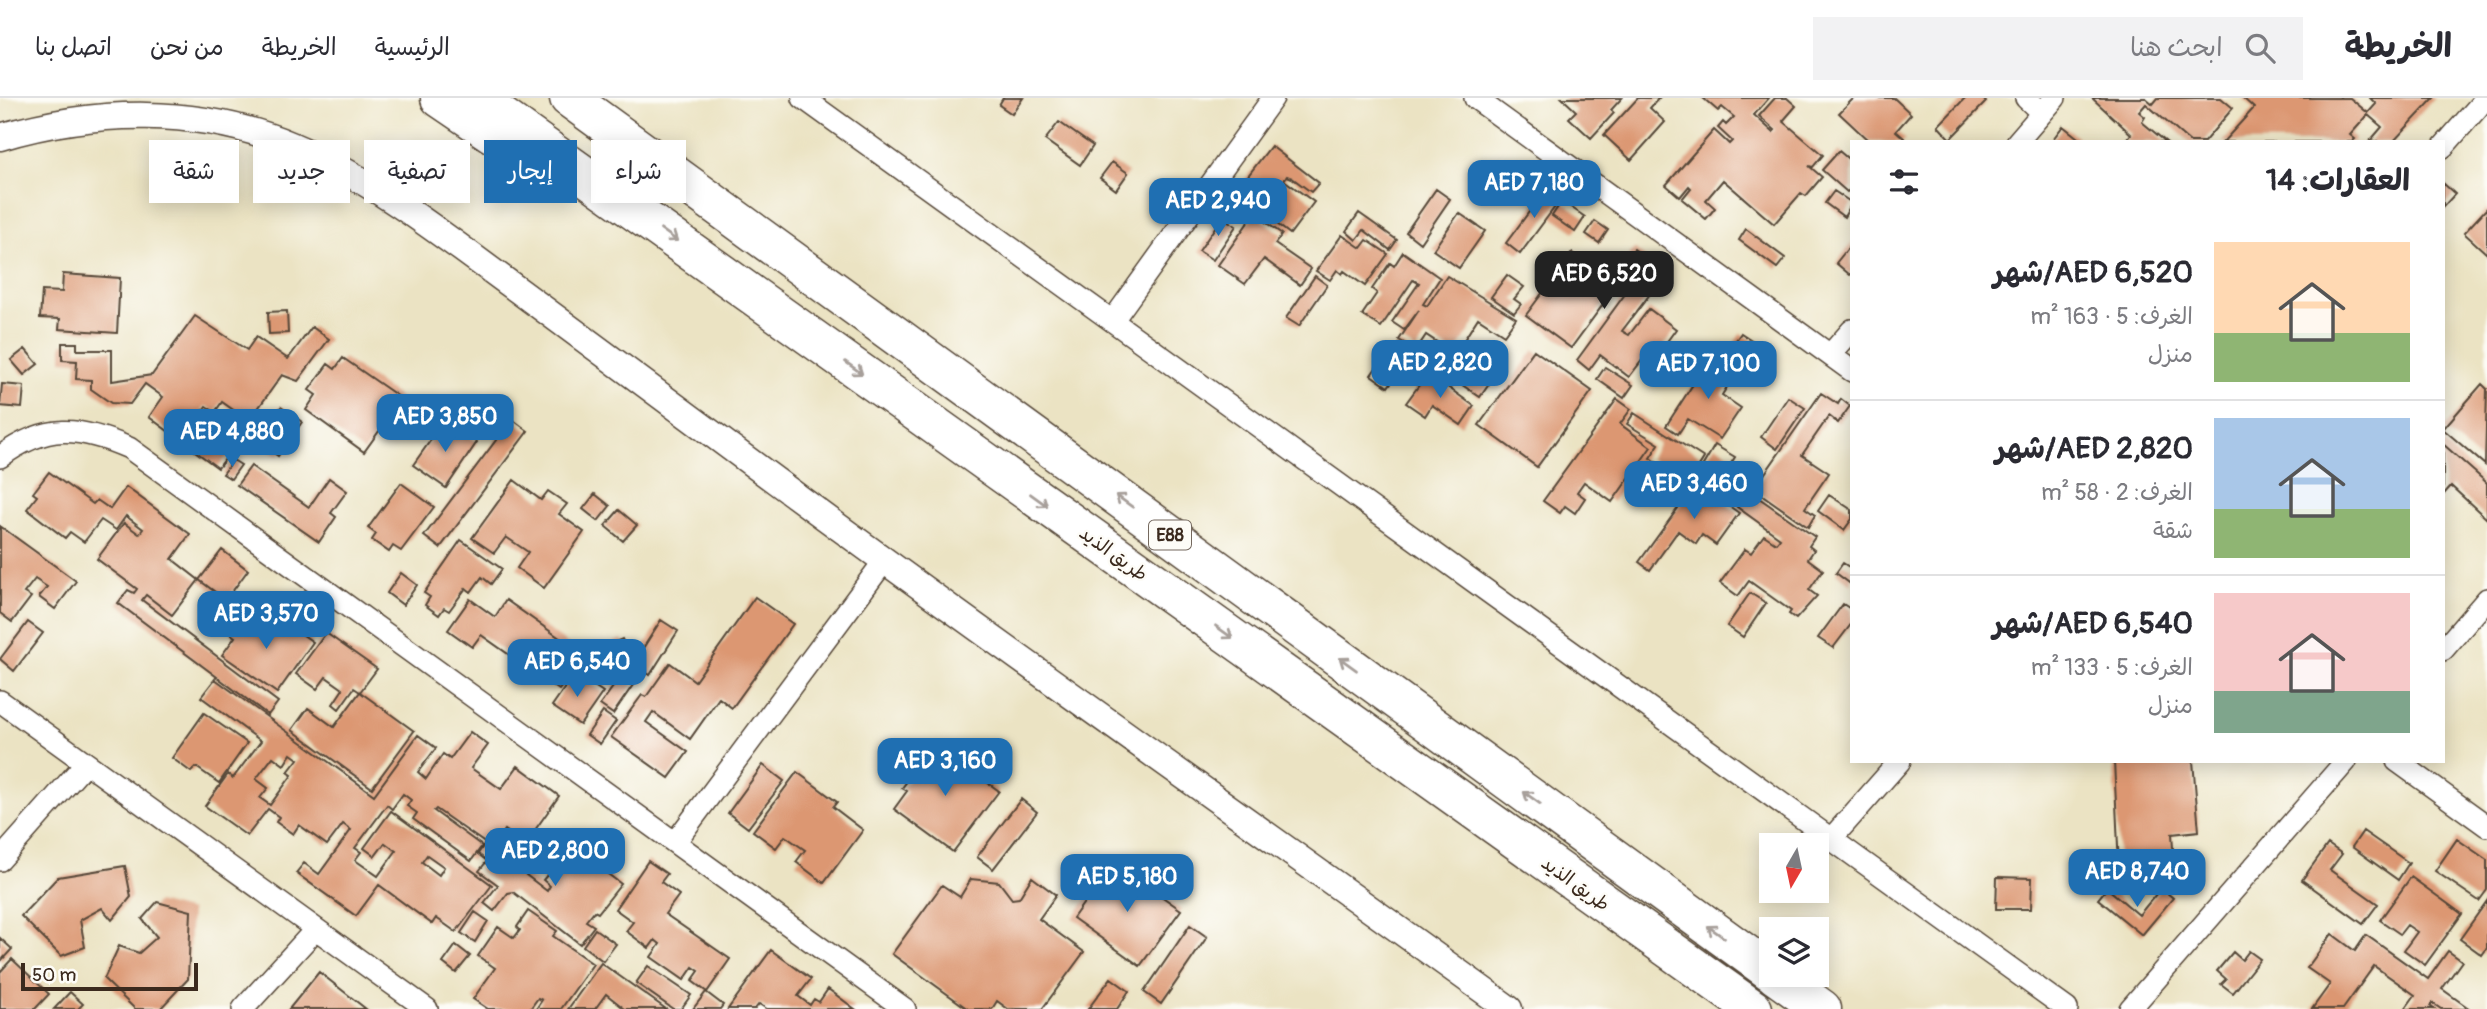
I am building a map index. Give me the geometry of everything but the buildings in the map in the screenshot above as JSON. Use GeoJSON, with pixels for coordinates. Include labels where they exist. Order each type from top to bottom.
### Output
{"type":"FeatureCollection","features":[{"type":"Feature","properties":{"kind":"highway"},"geometry":{"type":"LineString","coordinates":[[440,98],[524,153],[591,185]]}},
{"type":"Feature","properties":{"kind":"highway","name":"طريق الذيد"},"geometry":{"type":"LineString","coordinates":[[476,98],[591,180]]}},
{"type":"Feature","properties":{"kind":"highway","name":"E88"},"geometry":{"type":"LineString","coordinates":[[574,101],[1759,963]]}},
{"type":"Feature","properties":{"kind":"highway","name":"طريق الذيد"},"geometry":{"type":"LineString","coordinates":[[623,203],[1753,1009]]}},
{"type":"Feature","properties":{"kind":"highway","name":"E88"},"geometry":{"type":"LineString","coordinates":[[1792,987],[1822,1009]]}},
{"type":"Feature","properties":{"kind":"street"},"geometry":{"type":"LineString","coordinates":[[803,98],[2067,1009]]}},
{"type":"Feature","properties":{"kind":"street"},"geometry":{"type":"LineString","coordinates":[[1113,320],[1273,98]]}},
{"type":"Feature","properties":{"kind":"street"},"geometry":{"type":"LineString","coordinates":[[1475,98],[1850,370]]}},
{"type":"Feature","properties":{"kind":"street"},"geometry":{"type":"LineString","coordinates":[[2019,140],[2048,105],[2026,98]]}},
{"type":"Feature","properties":{"kind":"street"},"geometry":{"type":"LineString","coordinates":[[2445,145],[2486,98]]}},
{"type":"Feature","properties":{"kind":"street"},"geometry":{"type":"LineString","coordinates":[[0,137],[40,125],[99,116],[169,116],[234,127],[287,143],[337,166],[431,226],[885,560],[1509,1009]]}},
{"type":"Feature","properties":{"kind":"street"},"geometry":{"type":"LineString","coordinates":[[1830,355],[1850,332]]}},
{"type":"Feature","properties":{"kind":"street"},"geometry":{"type":"LineString","coordinates":[[0,457],[20,442],[57,431],[94,433],[129,448],[905,1009]]}},
{"type":"Feature","properties":{"kind":"street"},"geometry":{"type":"LineString","coordinates":[[676,841],[885,560]]}},
{"type":"Feature","properties":{"kind":"street"},"geometry":{"type":"LineString","coordinates":[[2445,648],[2487,599]]}},
{"type":"Feature","properties":{"kind":"street"},"geometry":{"type":"LineString","coordinates":[[0,701],[427,1009]]}},
{"type":"Feature","properties":{"kind":"street"},"geometry":{"type":"LineString","coordinates":[[0,860],[86,763]]}},
{"type":"Feature","properties":{"kind":"street"},"geometry":{"type":"LineString","coordinates":[[1832,838],[1898,763]]}},
{"type":"Feature","properties":{"kind":"street"},"geometry":{"type":"LineString","coordinates":[[2130,1009],[2344,763]]}},
{"type":"Feature","properties":{"kind":"street"},"geometry":{"type":"LineString","coordinates":[[2400,763],[2487,826]]}},
{"type":"Feature","properties":{"kind":"street"},"geometry":{"type":"LineString","coordinates":[[243,1009],[316,929]]}}]}
